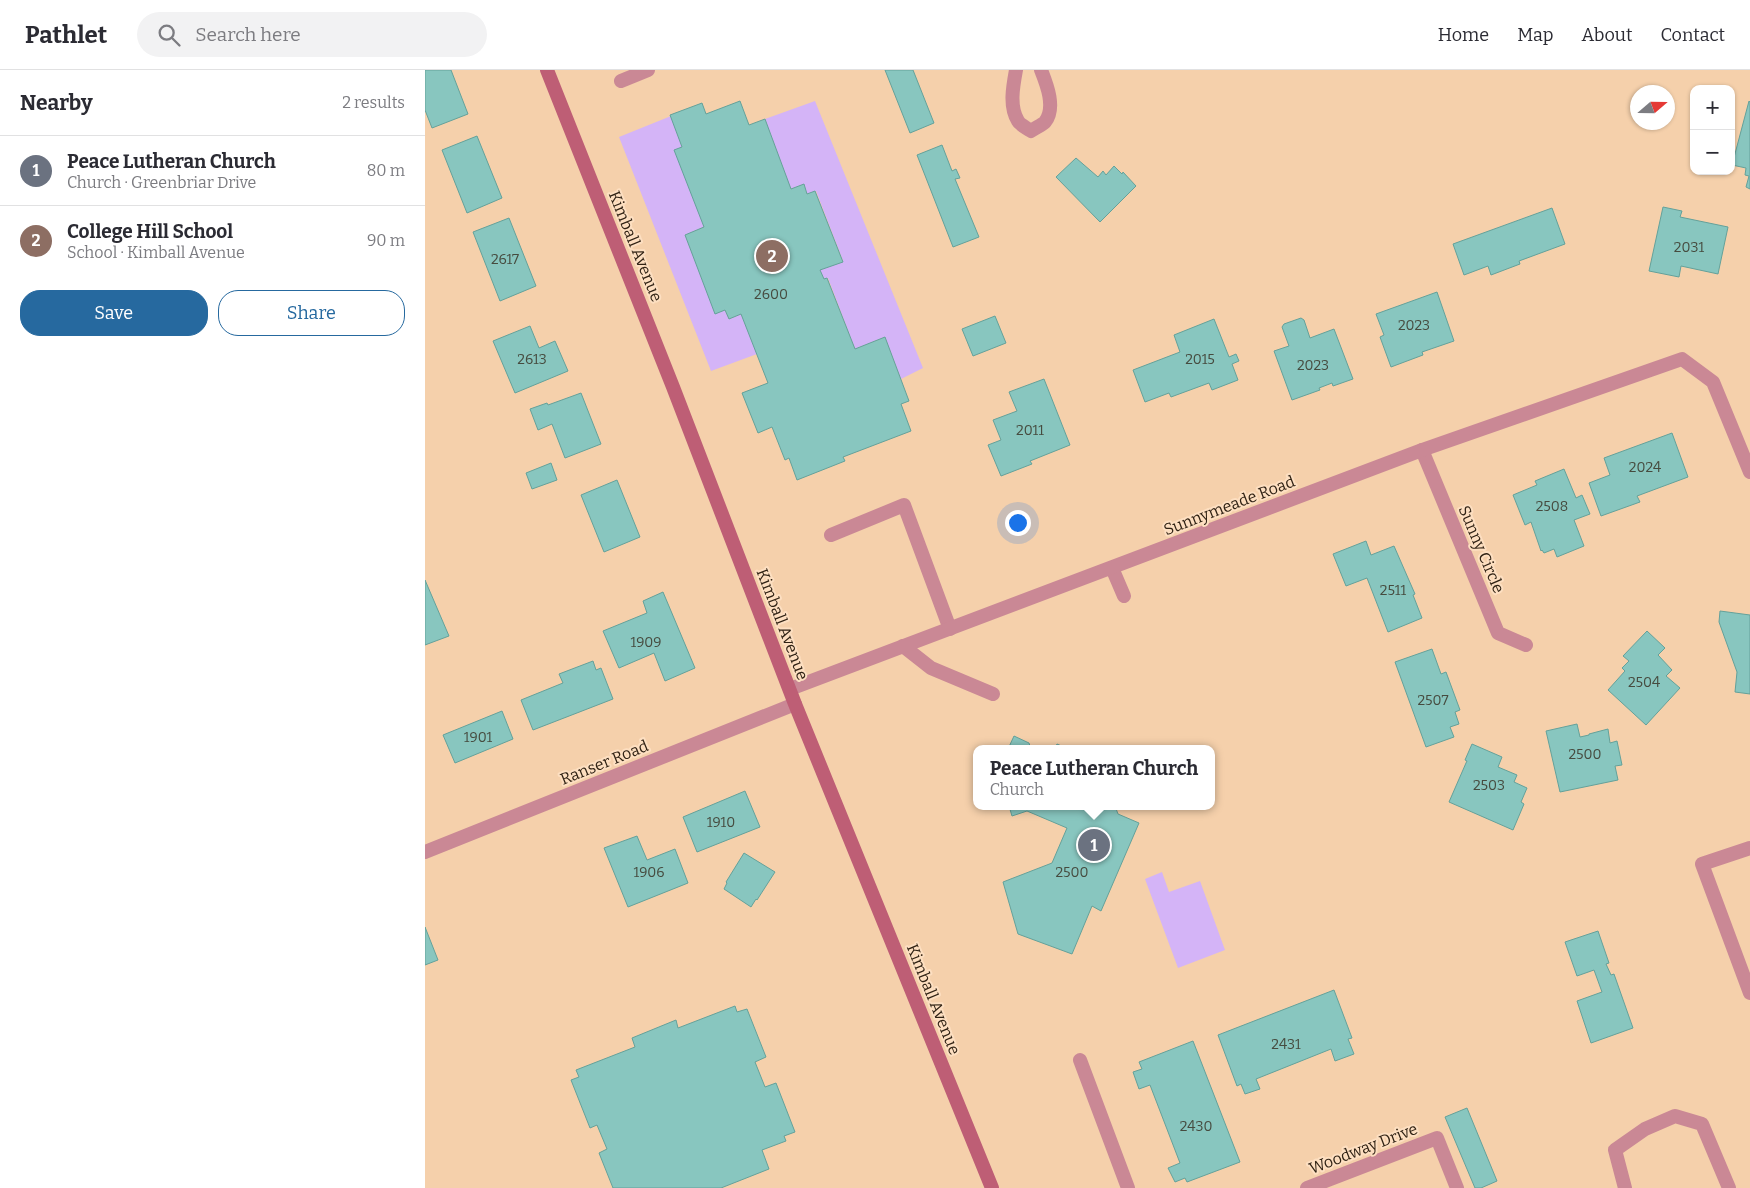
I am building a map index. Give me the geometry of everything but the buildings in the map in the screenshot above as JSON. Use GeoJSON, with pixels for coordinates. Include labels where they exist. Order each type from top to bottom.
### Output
{"type":"FeatureCollection","features":[{"type":"Feature","properties":{"kind":"main road","name":"Kimball Avenue"},"geometry":{"type":"LineString","coordinates":[[547,70],[680,404],[795,704],[992,1188]]}},
{"type":"Feature","properties":{"kind":"street"},"geometry":{"type":"LineString","coordinates":[[621,81],[649,70]]}},
{"type":"Feature","properties":{"kind":"street"},"geometry":{"type":"LineString","coordinates":[[1016,70],[1013,83],[1013,106],[1018,122],[1031,131],[1044,122],[1050,110],[1048,88],[1041,70]]}},
{"type":"Feature","properties":{"kind":"street","name":"Sunnymeade Road"},"geometry":{"type":"LineString","coordinates":[[790,689],[1422,450],[1682,359],[1713,382],[1750,472]]}},
{"type":"Feature","properties":{"kind":"street","name":"Sunny Circle"},"geometry":{"type":"LineString","coordinates":[[1422,450],[1498,633],[1526,645]]}},
{"type":"Feature","properties":{"kind":"street"},"geometry":{"type":"LineString","coordinates":[[831,535],[904,505],[949,629]]}},
{"type":"Feature","properties":{"kind":"street"},"geometry":{"type":"LineString","coordinates":[[1112,568],[1124,596]]}},
{"type":"Feature","properties":{"kind":"street"},"geometry":{"type":"LineString","coordinates":[[903,646],[931,668],[993,694]]}},
{"type":"Feature","properties":{"kind":"street","name":"Ranser Road"},"geometry":{"type":"LineString","coordinates":[[425,852],[795,704]]}},
{"type":"Feature","properties":{"kind":"street"},"geometry":{"type":"LineString","coordinates":[[1750,848],[1702,864],[1750,993]]}},
{"type":"Feature","properties":{"kind":"street"},"geometry":{"type":"LineString","coordinates":[[1080,1060],[1128,1188]]}},
{"type":"Feature","properties":{"kind":"street"},"geometry":{"type":"LineString","coordinates":[[1625,1188],[1615,1150],[1645,1129],[1675,1116],[1702,1124],[1729,1188]]}},
{"type":"Feature","properties":{"kind":"street","name":"Woodway Drive"},"geometry":{"type":"LineString","coordinates":[[1307,1188],[1437,1138],[1457,1188]]}},
{"type":"Feature","properties":{"kind":"shaded area"},"geometry":{"type":"Polygon","coordinates":[[[815,101],[923,368],[901,379],[885,337],[855,349],[828,278],[824,279],[820,270],[843,261],[816,191],[807,194],[804,184],[791,189],[765,119],[815,101]]]}},
{"type":"Feature","properties":{"kind":"shaded area"},"geometry":{"type":"Polygon","coordinates":[[[671,116],[682,147],[704,227],[685,235],[715,313],[725,310],[729,319],[741,314],[757,354],[711,371],[619,137],[671,116]]]}},
{"type":"Feature","properties":{"kind":"shaded area"},"geometry":{"type":"Polygon","coordinates":[[[1162,872],[1169,892],[1200,881],[1225,950],[1178,968],[1145,879],[1162,872]]]}},
{"type":"Feature","properties":{"kind":"place","name":"College Hill School"},"geometry":{"type":"Point","coordinates":[772,256]}},
{"type":"Feature","properties":{"kind":"place","name":"Peace Lutheran Church"},"geometry":{"type":"Point","coordinates":[1094,845]}}]}
